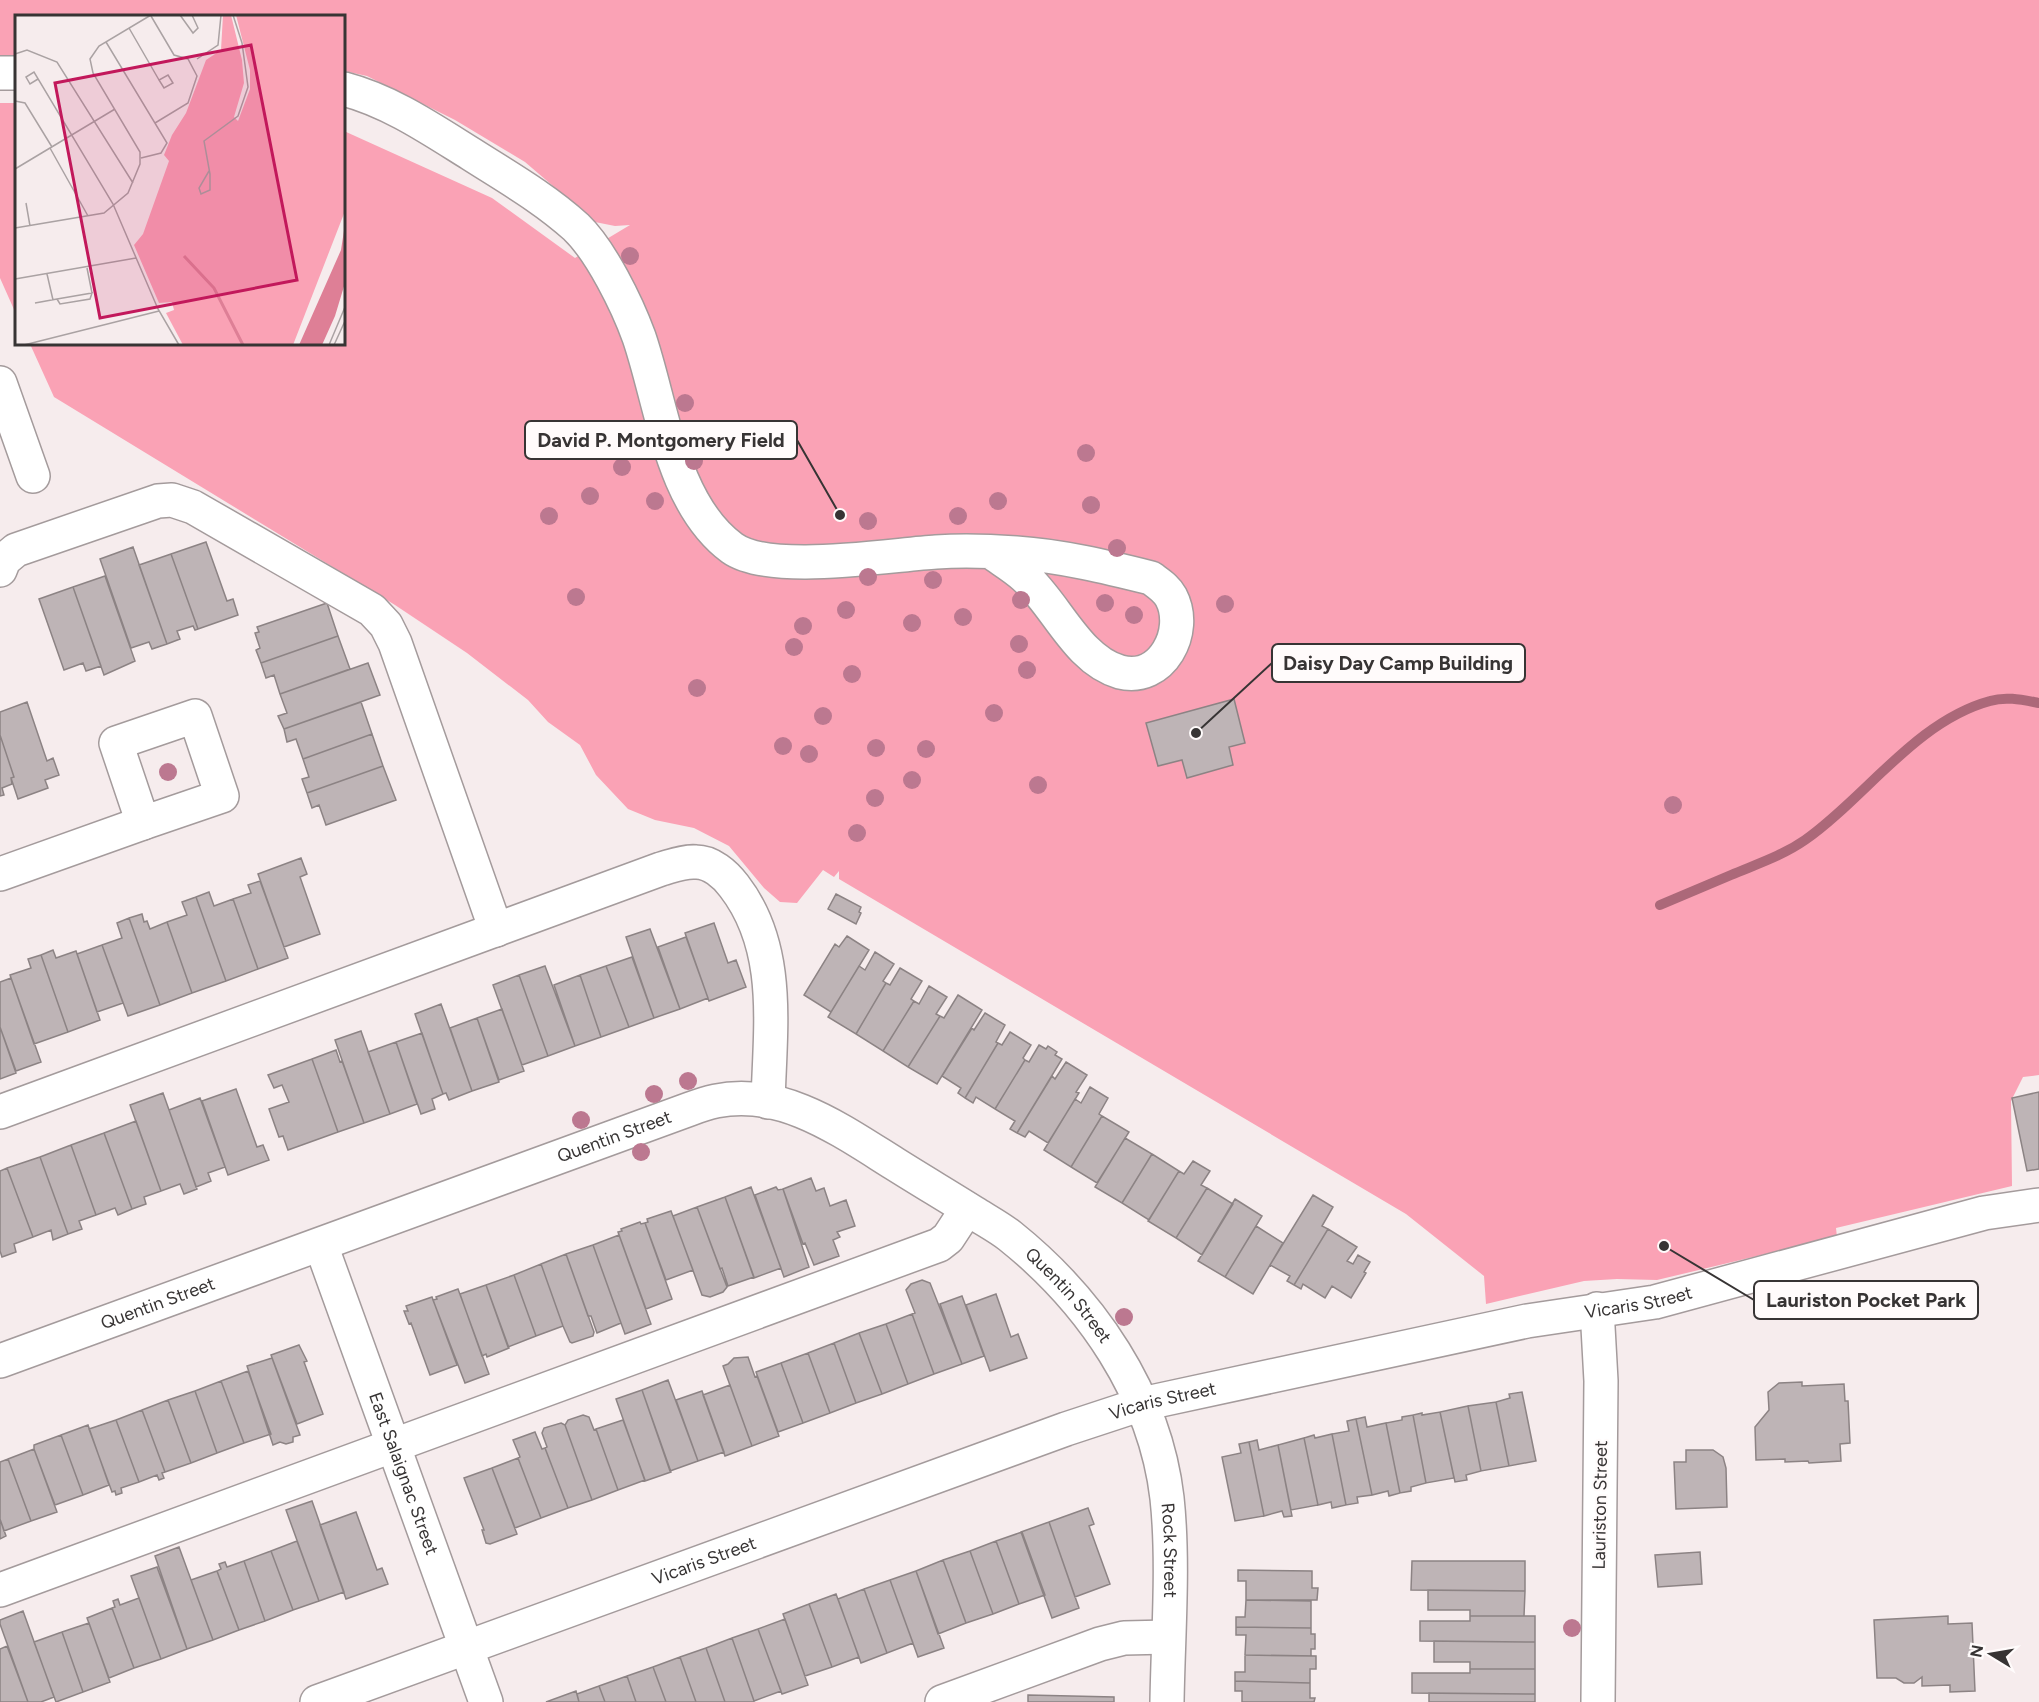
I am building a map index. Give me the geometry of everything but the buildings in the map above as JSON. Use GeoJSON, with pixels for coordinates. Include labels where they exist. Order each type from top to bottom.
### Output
{"type":"FeatureCollection","features":[{"type":"Feature","properties":{"kind":"street"},"geometry":{"type":"LineString","coordinates":[[345,89],[408,115],[519,184],[577,228],[606,267],[638,336],[676,466],[690,497],[712,529],[732,549],[769,562],[800,562],[939,552],[991,552],[1050,556],[1151,578],[1163,586],[1176,608],[1176,633],[1165,657],[1148,671],[1139,674],[1110,668],[1092,656],[1024,576],[991,552]]}},
{"type":"Feature","properties":{"kind":"street"},"geometry":{"type":"LineString","coordinates":[[0,383],[33,476]]}},
{"type":"Feature","properties":{"kind":"street"},"geometry":{"type":"LineString","coordinates":[[0,570],[4,560],[16,550],[158,501],[172,500],[193,507],[372,610],[386,625],[395,643],[496,930]]}},
{"type":"Feature","properties":{"kind":"street"},"geometry":{"type":"LineString","coordinates":[[0,874],[143,823]]}},
{"type":"Feature","properties":{"kind":"street"},"geometry":{"type":"LineString","coordinates":[[0,1112],[684,862],[699,862],[713,867],[730,880],[746,902],[760,931],[770,982],[768,1101]]}},
{"type":"Feature","properties":{"kind":"street","name":"Quentin Street"},"geometry":{"type":"LineString","coordinates":[[0,1361],[690,1109],[717,1101],[744,1099],[768,1101],[818,1118],[1008,1235],[1045,1266],[1078,1301],[1107,1342],[1142,1404]]}},
{"type":"Feature","properties":{"kind":"street","name":"Vicaris Street"},"geometry":{"type":"LineString","coordinates":[[317,1702],[1066,1429],[1142,1404],[1527,1321],[1655,1302],[1984,1213],[2039,1205]]}},
{"type":"Feature","properties":{"kind":"street"},"geometry":{"type":"LineString","coordinates":[[0,1590],[939,1245],[948,1238],[967,1209]]}},
{"type":"Feature","properties":{"kind":"street","name":"East Salaignac Street"},"geometry":{"type":"LineString","coordinates":[[321,1245],[486,1702]]}},
{"type":"Feature","properties":{"kind":"street","name":"Lauriston Street"},"geometry":{"type":"LineString","coordinates":[[1597,1309],[1601,1381],[1598,1702]]}},
{"type":"Feature","properties":{"kind":"street","name":"Rock Street"},"geometry":{"type":"LineString","coordinates":[[1142,1404],[1161,1463],[1167,1498],[1169,1532],[1167,1702]]}},
{"type":"Feature","properties":{"kind":"street"},"geometry":{"type":"LineString","coordinates":[[942,1702],[1100,1644],[1124,1638],[1168,1637]]}},
{"type":"Feature","properties":{"kind":"shaded area"},"geometry":{"type":"Polygon","coordinates":[[[0,0],[2039,0],[2039,1075],[2023,1077],[2011,1101],[2012,1186],[1836,1228],[1837,1237],[1657,1280],[1584,1281],[1486,1304],[1484,1276],[1406,1214],[839,879],[839,871],[834,877],[823,870],[797,903],[780,902],[764,888],[729,846],[694,828],[655,820],[628,809],[596,775],[580,745],[548,722],[528,700],[467,653],[395,605],[54,397],[30,345],[345,345],[345,131],[492,198],[575,258],[630,225],[615,226],[595,222],[525,162],[455,120],[367,76],[345,71],[345,15],[15,15],[15,58],[0,59],[0,0]]]}},
{"type":"Feature","properties":{"kind":"shaded area"},"geometry":{"type":"Polygon","coordinates":[[[0,103],[15,103],[15,312],[0,278],[0,103]]]}},
{"type":"Feature","properties":{"kind":"waterway"},"geometry":{"type":"LineString","coordinates":[[1660,905],[1796,846],[1827,823],[1915,743],[1938,725],[1963,711],[2002,699],[2039,703]]}},
{"type":"Feature","properties":{"kind":"place","name":"David P. Montgomery Field"},"geometry":{"type":"Point","coordinates":[840,515]}},
{"type":"Feature","properties":{"kind":"place","name":"Daisy Day Camp Building"},"geometry":{"type":"Point","coordinates":[1196,733]}},
{"type":"Feature","properties":{"kind":"place","name":"Lauriston Pocket Park"},"geometry":{"type":"Point","coordinates":[1664,1246]}}]}
